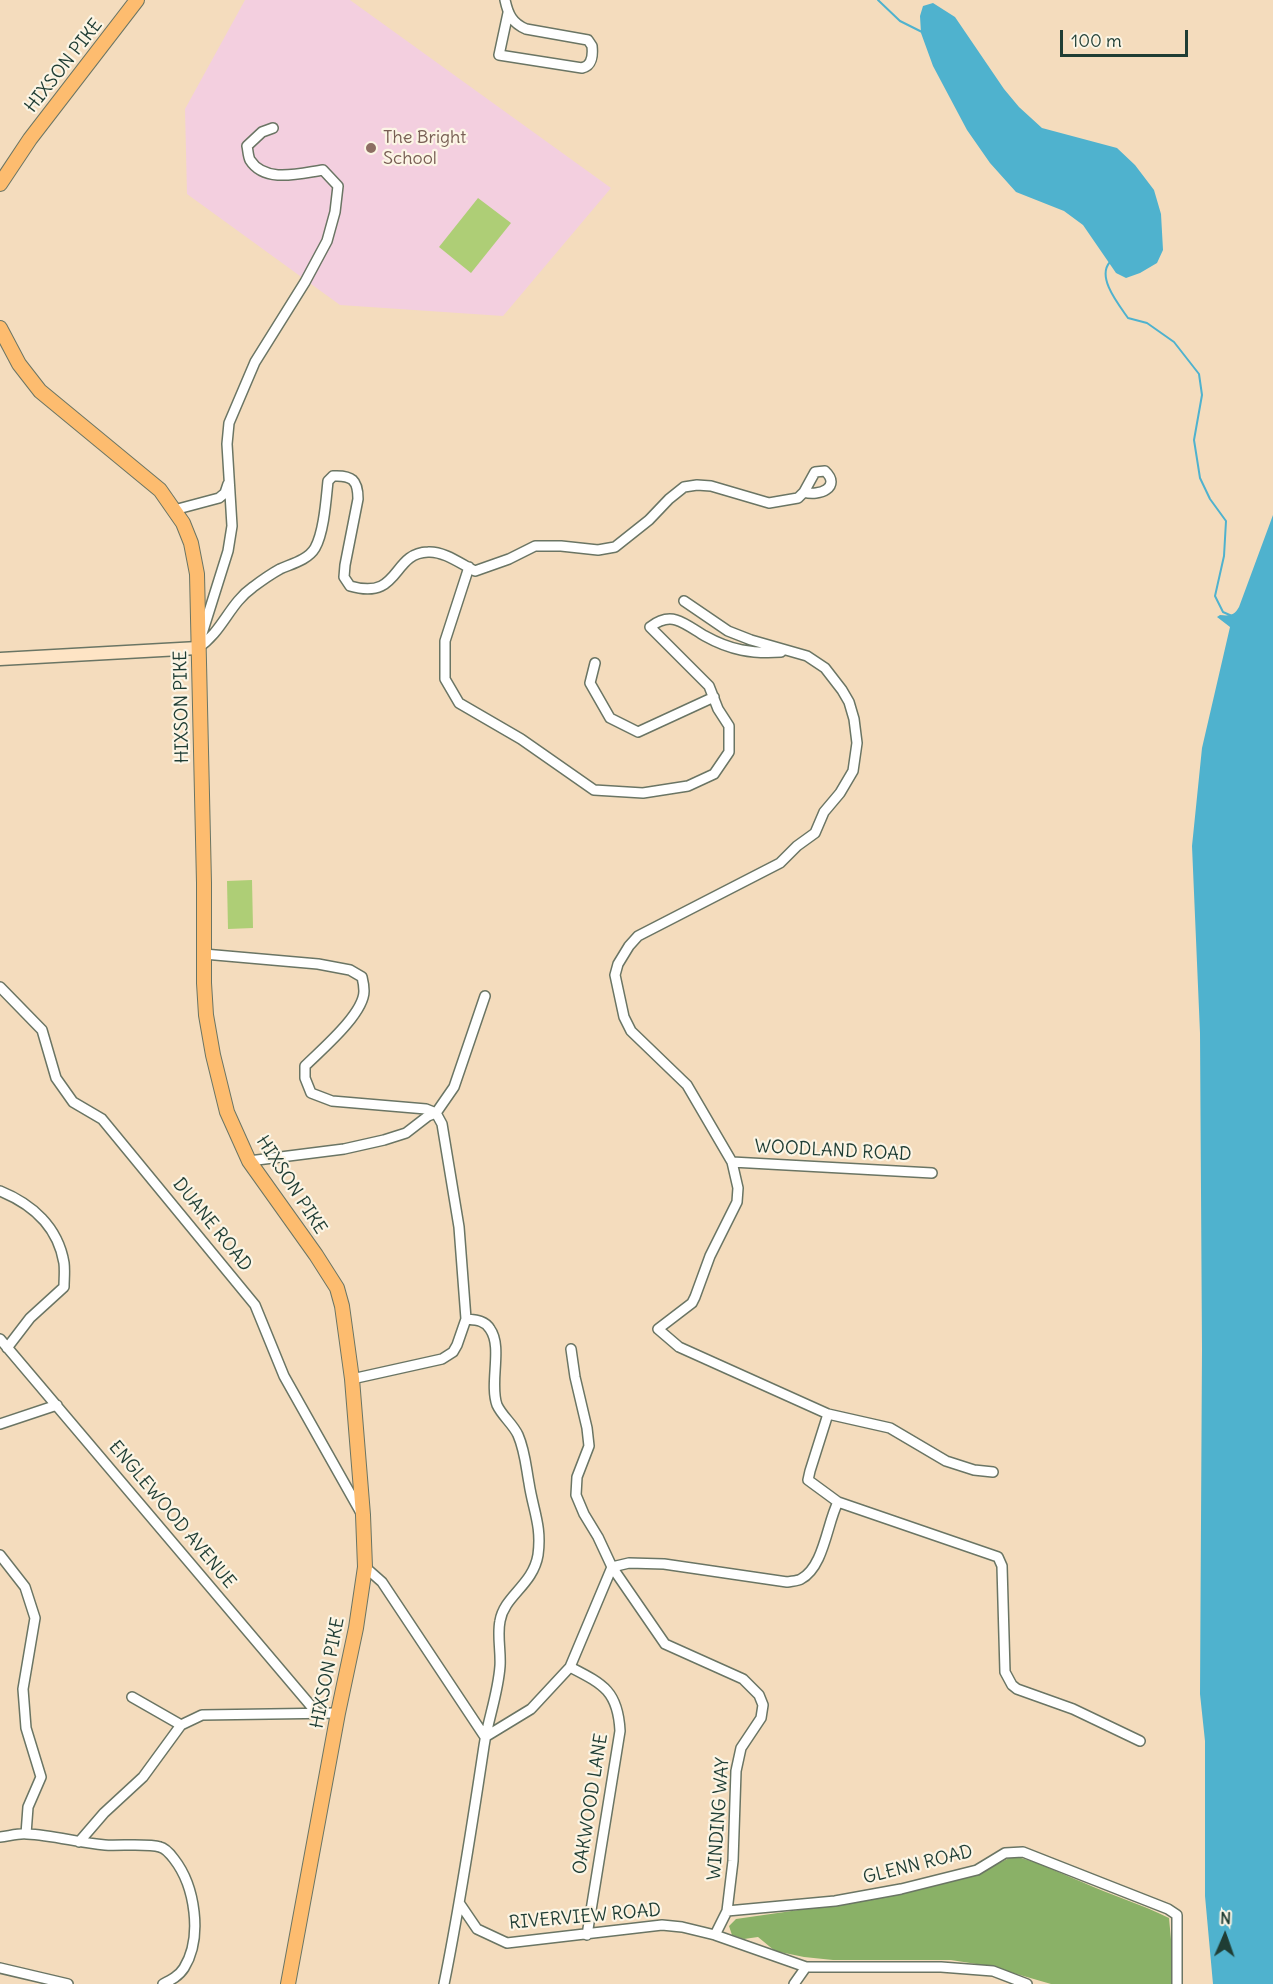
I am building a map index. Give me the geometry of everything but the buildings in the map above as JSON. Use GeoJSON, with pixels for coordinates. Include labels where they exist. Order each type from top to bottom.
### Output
{"type":"FeatureCollection","features":[{"type":"Feature","properties":{"kind":"main road","name":"HIXSON PIKE"},"geometry":{"type":"LineString","coordinates":[[0,184],[30,139],[137,0]]}},
{"type":"Feature","properties":{"kind":"main road","name":"HIXSON PIKE"},"geometry":{"type":"LineString","coordinates":[[0,328],[19,364],[40,391],[160,490],[183,523],[191,543],[197,574],[204,954],[207,1015],[213,1055],[227,1112],[249,1161],[316,1255],[336,1288],[342,1306],[352,1379],[365,1567],[356,1628],[288,1984]]}},
{"type":"Feature","properties":{"kind":"street"},"geometry":{"type":"LineString","coordinates":[[505,0],[508,14],[499,56],[582,68],[586,68],[591,63],[592,46],[588,40],[526,29],[519,26],[508,14]]}},
{"type":"Feature","properties":{"kind":"street"},"geometry":{"type":"LineString","coordinates":[[198,648],[228,551],[232,526],[227,444],[229,423],[255,362],[305,282],[327,241],[335,212],[338,186],[323,170],[280,175],[259,169],[250,159],[247,146],[262,132],[273,128]]}},
{"type":"Feature","properties":{"kind":"street"},"geometry":{"type":"LineString","coordinates":[[0,660],[198,648],[211,639],[235,603],[252,588],[278,570],[303,559],[314,549],[320,532],[328,481],[333,476],[346,476],[354,480],[358,488],[344,577],[350,586],[361,590],[374,590],[388,583],[414,554],[429,551],[445,555],[475,571],[509,559],[534,546],[598,550],[615,547],[649,520],[684,487],[711,486],[769,503],[798,498],[804,492]]}},
{"type":"Feature","properties":{"kind":"street"},"geometry":{"type":"LineString","coordinates":[[174,510],[219,498],[225,493],[229,482]]}},
{"type":"Feature","properties":{"kind":"street"},"geometry":{"type":"LineString","coordinates":[[469,567],[445,641],[446,679],[454,695],[459,703],[521,740],[594,790],[644,793],[688,786],[714,774],[729,752],[729,726],[709,686],[650,627],[666,619],[676,620],[716,642],[741,650],[759,654],[789,651]]}},
{"type":"Feature","properties":{"kind":"street"},"geometry":{"type":"LineString","coordinates":[[684,601],[728,631],[807,656],[825,668],[842,690],[854,719],[856,743],[853,771],[840,794],[824,812],[815,832],[796,846],[780,863],[638,936],[618,964],[615,975],[624,1017],[631,1031],[687,1085],[732,1162],[738,1188],[737,1202],[710,1256],[692,1303],[658,1329],[679,1347],[828,1414],[890,1428],[946,1461],[974,1470],[993,1472]]}},
{"type":"Feature","properties":{"kind":"street"},"geometry":{"type":"LineString","coordinates":[[596,663],[590,683],[610,718],[638,732],[714,697]]}},
{"type":"Feature","properties":{"kind":"street"},"geometry":{"type":"LineString","coordinates":[[204,954],[318,964],[350,970],[362,977],[365,993],[345,1028],[305,1066],[305,1078],[311,1093],[332,1101],[426,1109],[436,1113],[442,1124],[459,1227],[466,1319],[457,1346],[453,1352],[442,1359],[352,1379]]}},
{"type":"Feature","properties":{"kind":"street","name":"DUANE ROAD"},"geometry":{"type":"LineString","coordinates":[[0,987],[42,1030],[56,1078],[73,1102],[102,1119],[255,1305],[273,1343],[284,1376],[363,1515]]}},
{"type":"Feature","properties":{"kind":"street"},"geometry":{"type":"LineString","coordinates":[[249,1161],[344,1149],[384,1140],[406,1133],[428,1116],[436,1113],[454,1087],[485,996]]}},
{"type":"Feature","properties":{"kind":"street","name":"WOODLAND ROAD"},"geometry":{"type":"LineString","coordinates":[[732,1162],[932,1173]]}},
{"type":"Feature","properties":{"kind":"street"},"geometry":{"type":"LineString","coordinates":[[0,1191],[17,1198],[47,1222],[59,1246],[64,1264],[64,1287],[30,1318],[7,1348]]}},
{"type":"Feature","properties":{"kind":"street"},"geometry":{"type":"LineString","coordinates":[[444,1984],[460,1904],[485,1737],[493,1710],[500,1665],[499,1623],[502,1613],[532,1575],[537,1557],[539,1534],[524,1452],[517,1432],[497,1405],[494,1337],[489,1326],[479,1320],[466,1319]]}},
{"type":"Feature","properties":{"kind":"street","name":"ENGLEWOOD AVENUE"},"geometry":{"type":"LineString","coordinates":[[0,1339],[318,1713]]}},
{"type":"Feature","properties":{"kind":"street"},"geometry":{"type":"LineString","coordinates":[[485,1737],[531,1709],[570,1667],[612,1567],[576,1495],[577,1477],[589,1446],[571,1349]]}},
{"type":"Feature","properties":{"kind":"street"},"geometry":{"type":"LineString","coordinates":[[0,1424],[57,1405]]}},
{"type":"Feature","properties":{"kind":"street"},"geometry":{"type":"LineString","coordinates":[[828,1414],[808,1480],[838,1502],[998,1557],[1002,1566],[1005,1672],[1012,1685],[1017,1689],[1073,1709],[1140,1741]]}},
{"type":"Feature","properties":{"kind":"street"},"geometry":{"type":"LineString","coordinates":[[612,1567],[629,1563],[664,1564],[788,1582],[802,1578],[813,1569],[821,1553],[832,1513],[838,1502]]}},
{"type":"Feature","properties":{"kind":"street"},"geometry":{"type":"LineString","coordinates":[[0,1555],[25,1587],[34,1618],[23,1689],[26,1728],[41,1777],[28,1807],[26,1834]]}},
{"type":"Feature","properties":{"kind":"street"},"geometry":{"type":"LineString","coordinates":[[365,1567],[382,1582],[485,1737]]}},
{"type":"Feature","properties":{"kind":"street","name":"WINDING WAY"},"geometry":{"type":"LineString","coordinates":[[612,1567],[665,1644],[742,1679],[759,1695],[763,1705],[760,1718],[741,1748],[736,1771],[733,1861],[727,1911],[715,1935]]}},
{"type":"Feature","properties":{"kind":"street","name":"OAKWOOD LANE"},"geometry":{"type":"LineString","coordinates":[[570,1667],[596,1680],[613,1698],[619,1712],[620,1731],[587,1935]]}},
{"type":"Feature","properties":{"kind":"street"},"geometry":{"type":"LineString","coordinates":[[132,1697],[181,1725]]}},
{"type":"Feature","properties":{"kind":"street"},"geometry":{"type":"LineString","coordinates":[[79,1842],[104,1813],[142,1777],[181,1725],[202,1715],[338,1713]]}},
{"type":"Feature","properties":{"kind":"street"},"geometry":{"type":"LineString","coordinates":[[0,1837],[26,1834],[106,1845],[161,1847],[171,1855],[180,1866],[189,1887],[194,1909],[192,1946],[184,1968],[175,1979],[163,1984]]}},
{"type":"Feature","properties":{"kind":"street","name":"GLENN ROAD"},"geometry":{"type":"LineString","coordinates":[[727,1911],[835,1900],[901,1889],[977,1870],[1005,1853],[1023,1852],[1168,1909],[1177,1915],[1177,1984]]}},
{"type":"Feature","properties":{"kind":"street","name":"RIVERVIEW ROAD"},"geometry":{"type":"LineString","coordinates":[[460,1904],[477,1929],[507,1944],[662,1925],[715,1935],[806,1967],[941,1967],[983,1970],[993,1971],[1027,1984]]}},
{"type":"Feature","properties":{"kind":"street"},"geometry":{"type":"LineString","coordinates":[[794,1984],[806,1967]]}},
{"type":"Feature","properties":{"kind":"street"},"geometry":{"type":"LineString","coordinates":[[0,1968],[68,1984]]}},
{"type":"Feature","properties":{"kind":"shaded area","name":"The Bright School"},"geometry":{"type":"Polygon","coordinates":[[[245,0],[350,0],[611,188],[503,316],[340,305],[187,194],[185,109],[245,0]]]}},
{"type":"Feature","properties":{"kind":"green space"},"geometry":{"type":"Polygon","coordinates":[[[478,198],[511,223],[471,273],[439,247],[478,198]]]}},
{"type":"Feature","properties":{"kind":"green space"},"geometry":{"type":"Polygon","coordinates":[[[252,880],[253,928],[228,929],[227,881],[252,880]]]}},
{"type":"Feature","properties":{"kind":"green space"},"geometry":{"type":"Polygon","coordinates":[[[1013,1856],[1039,1864],[1169,1918],[1173,1984],[1051,1984],[989,1966],[951,1960],[833,1960],[804,1957],[775,1951],[758,1937],[744,1939],[732,1935],[729,1926],[736,1919],[847,1903],[984,1871],[1013,1856]]]}},
{"type":"Feature","properties":{"kind":"water"},"geometry":{"type":"Polygon","coordinates":[[[933,3],[955,17],[1004,89],[1019,107],[1042,128],[1117,148],[1135,165],[1154,190],[1161,214],[1163,250],[1157,263],[1126,278],[1116,273],[1083,225],[1064,211],[1016,192],[990,163],[967,130],[933,66],[921,33],[920,16],[923,6],[933,3]]]}},
{"type":"Feature","properties":{"kind":"water"},"geometry":{"type":"Polygon","coordinates":[[[1273,515],[1273,1984],[1213,1984],[1205,1896],[1205,1741],[1200,1694],[1202,1349],[1200,1033],[1192,846],[1202,748],[1230,627],[1217,617],[1231,615],[1239,607],[1273,515]]]}},
{"type":"Feature","properties":{"kind":"waterway"},"geometry":{"type":"LineString","coordinates":[[878,0],[900,21],[924,33]]}},
{"type":"Feature","properties":{"kind":"waterway"},"geometry":{"type":"LineString","coordinates":[[1110,262],[1106,268],[1107,283],[1128,318],[1147,323],[1174,342],[1199,374],[1202,395],[1194,440],[1200,478],[1210,499],[1226,521],[1224,556],[1215,596],[1223,612],[1232,616]]}},
{"type":"Feature","properties":{"kind":"place","name":"The Bright School"},"geometry":{"type":"Point","coordinates":[371,148]}}]}
